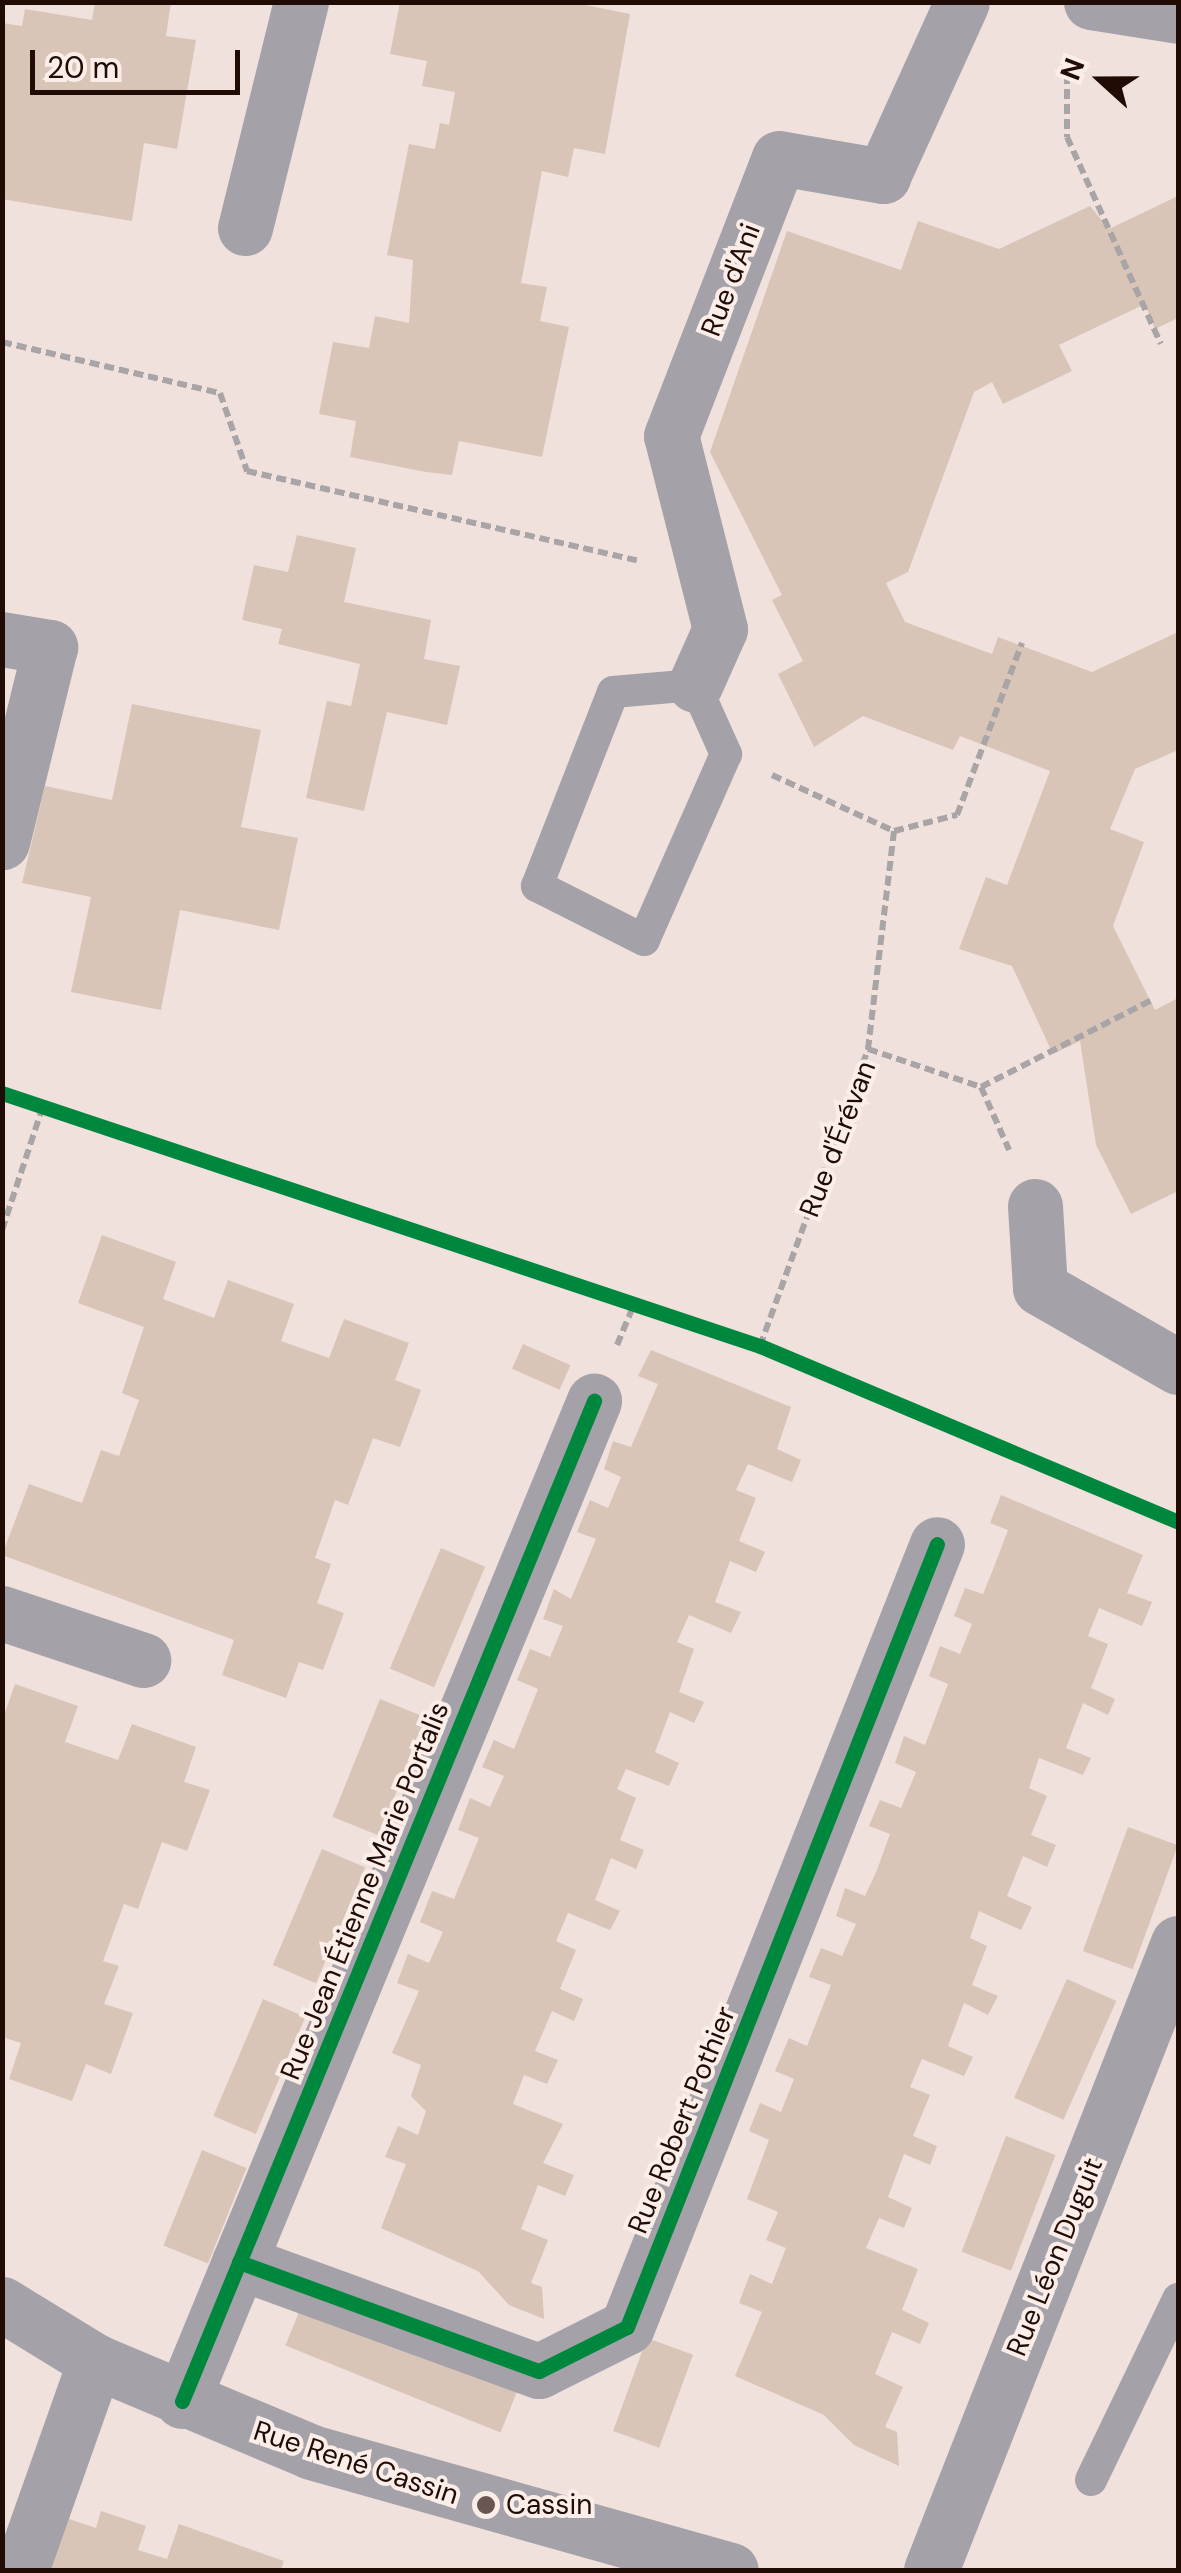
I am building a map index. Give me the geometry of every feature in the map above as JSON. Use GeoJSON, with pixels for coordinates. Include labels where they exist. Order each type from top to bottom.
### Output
{"type":"FeatureCollection","features":[{"type":"Feature","properties":{"kind":"street"},"geometry":{"type":"LineString","coordinates":[[245,228],[301,2]]}},
{"type":"Feature","properties":{"kind":"street","name":"Rue d'Ani"},"geometry":{"type":"LineString","coordinates":[[695,684],[720,630],[671,436],[779,158],[883,176],[962,2]]}},
{"type":"Feature","properties":{"kind":"street"},"geometry":{"type":"LineString","coordinates":[[1079,22],[1178,16]]}},
{"type":"Feature","properties":{"kind":"street"},"geometry":{"type":"LineString","coordinates":[[2,639],[50,647],[2,842]]}},
{"type":"Feature","properties":{"kind":"street"},"geometry":{"type":"LineString","coordinates":[[1035,1206],[1040,1288],[1178,1367]]}},
{"type":"Feature","properties":{"kind":"street","name":"Rue Jean Étienne Marie Portalis"},"geometry":{"type":"LineString","coordinates":[[182,2400],[594,1402]]}},
{"type":"Feature","properties":{"kind":"street","name":"Rue Robert Pothier"},"geometry":{"type":"LineString","coordinates":[[239,2262],[539,2371],[627,2327],[937,1544]]}},
{"type":"Feature","properties":{"kind":"street"},"geometry":{"type":"LineString","coordinates":[[2,1613],[142,1660]]}},
{"type":"Feature","properties":{"kind":"street","name":"Rue Léon Duguit"},"geometry":{"type":"LineString","coordinates":[[931,2570],[1178,1942]]}},
{"type":"Feature","properties":{"kind":"street","name":"Rue René Cassin"},"geometry":{"type":"LineString","coordinates":[[2,2304],[95,2361],[311,2452],[696,2566]]}},
{"type":"Feature","properties":{"kind":"street"},"geometry":{"type":"LineString","coordinates":[[21,2570],[95,2361]]}},
{"type":"Feature","properties":{"kind":"lane"},"geometry":{"type":"LineString","coordinates":[[695,684],[726,754],[644,940],[537,886],[613,692],[695,684]]}},
{"type":"Feature","properties":{"kind":"lane"},"geometry":{"type":"LineString","coordinates":[[1092,2480],[1178,2298]]}},
{"type":"Feature","properties":{"kind":"path"},"geometry":{"type":"LineString","coordinates":[[1079,22],[1067,137],[1162,344]]}},
{"type":"Feature","properties":{"kind":"path"},"geometry":{"type":"LineString","coordinates":[[2,342],[220,394],[247,471],[707,576]]}},
{"type":"Feature","properties":{"kind":"path"},"geometry":{"type":"LineString","coordinates":[[726,754],[894,831],[957,815],[1022,643]]}},
{"type":"Feature","properties":{"kind":"path"},"geometry":{"type":"LineString","coordinates":[[868,1050],[894,831]]}},
{"type":"Feature","properties":{"kind":"path"},"geometry":{"type":"LineString","coordinates":[[1035,1206],[981,1087],[1152,1000]]}},
{"type":"Feature","properties":{"kind":"path"},"geometry":{"type":"LineString","coordinates":[[2,1230],[43,1106]]}},
{"type":"Feature","properties":{"kind":"building"},"geometry":{"type":"Polygon","coordinates":[[[95,2],[171,2],[166,36],[196,40],[177,149],[144,143],[132,221],[2,199],[2,23],[22,26],[25,9],[92,20],[95,2]]]}},
{"type":"Feature","properties":{"kind":"building"},"geometry":{"type":"Polygon","coordinates":[[[400,2],[570,2],[630,14],[605,154],[574,148],[568,177],[542,171],[521,283],[547,287],[540,321],[569,327],[542,457],[459,441],[452,475],[426,472],[350,457],[356,421],[319,414],[333,342],[369,348],[375,316],[409,323],[413,260],[387,255],[409,144],[435,149],[440,123],[449,125],[455,92],[422,86],[427,61],[390,54],[400,2]]]}},
{"type":"Feature","properties":{"kind":"building"},"geometry":{"type":"Polygon","coordinates":[[[1178,196],[1178,318],[1155,329],[1145,304],[1059,345],[1072,371],[1003,404],[992,382],[974,392],[908,572],[886,583],[905,622],[992,654],[998,637],[1092,672],[1178,632],[1178,750],[1135,769],[1110,829],[1144,842],[1113,926],[1155,1010],[1178,998],[1178,1191],[1131,1214],[1096,1145],[1080,1041],[1053,1054],[1012,966],[959,949],[986,877],[1007,885],[1050,771],[960,736],[953,750],[863,716],[814,747],[778,674],[803,661],[772,600],[782,595],[710,452],[787,231],[901,270],[918,221],[999,249],[1090,206],[1109,229],[1178,196]]]}},
{"type":"Feature","properties":{"kind":"building"},"geometry":{"type":"Polygon","coordinates":[[[297,535],[356,548],[344,602],[431,620],[424,659],[460,666],[447,725],[387,712],[364,811],[306,798],[327,701],[351,706],[360,664],[278,644],[282,629],[242,620],[254,565],[288,572],[297,535]]]}},
{"type":"Feature","properties":{"kind":"building"},"geometry":{"type":"Polygon","coordinates":[[[132,704],[261,730],[241,827],[298,838],[279,930],[180,910],[161,1010],[71,992],[91,897],[22,883],[45,786],[112,800],[132,704]]]}},
{"type":"Feature","properties":{"kind":"building"},"geometry":{"type":"Polygon","coordinates":[[[102,1235],[176,1262],[163,1299],[214,1318],[228,1280],[294,1304],[281,1341],[329,1358],[344,1319],[409,1343],[395,1380],[421,1390],[400,1447],[373,1438],[348,1505],[335,1500],[315,1558],[331,1564],[317,1603],[344,1613],[323,1670],[299,1662],[286,1698],[222,1675],[234,1640],[2,1555],[29,1484],[82,1503],[101,1450],[119,1456],[139,1400],[122,1393],[144,1327],[78,1303],[102,1235]]]}},
{"type":"Feature","properties":{"kind":"building"},"geometry":{"type":"Polygon","coordinates":[[[523,1344],[571,1365],[560,1390],[512,1369],[523,1344]]]}},
{"type":"Feature","properties":{"kind":"building"},"geometry":{"type":"Polygon","coordinates":[[[651,1350],[791,1407],[777,1449],[801,1460],[792,1482],[748,1464],[736,1490],[756,1498],[739,1541],[765,1552],[756,1572],[730,1561],[715,1602],[741,1612],[731,1633],[689,1615],[677,1642],[694,1649],[679,1692],[704,1702],[694,1723],[670,1712],[655,1752],[679,1763],[669,1786],[626,1769],[617,1789],[636,1798],[620,1840],[644,1850],[636,1869],[611,1858],[595,1900],[620,1911],[610,1930],[568,1913],[556,1941],[576,1950],[560,1989],[583,1999],[574,2021],[552,2011],[535,2051],[558,2060],[547,2084],[524,2075],[513,2104],[563,2124],[543,2163],[574,2175],[565,2196],[538,2185],[521,2229],[548,2240],[531,2283],[542,2287],[544,2319],[509,2305],[478,2271],[381,2228],[406,2164],[385,2157],[398,2126],[418,2135],[426,2111],[411,2096],[421,2065],[392,2053],[419,1991],[397,1983],[408,1954],[429,1963],[443,1932],[420,1922],[432,1891],[454,1899],[479,1838],[458,1830],[470,1798],[490,1807],[504,1776],[482,1767],[494,1740],[514,1749],[538,1689],[517,1680],[530,1649],[550,1657],[563,1626],[543,1619],[554,1589],[571,1599],[596,1539],[577,1532],[590,1500],[608,1508],[621,1477],[604,1469],[613,1441],[631,1447],[658,1384],[638,1376],[651,1350]]]}},
{"type":"Feature","properties":{"kind":"building"},"geometry":{"type":"Polygon","coordinates":[[[1001,1495],[1143,1555],[1127,1593],[1152,1602],[1142,1626],[1099,1608],[1088,1636],[1108,1644],[1091,1688],[1115,1699],[1108,1715],[1083,1703],[1066,1748],[1091,1758],[1083,1775],[1039,1758],[1029,1788],[1047,1796],[1031,1835],[1056,1845],[1047,1867],[1023,1856],[1007,1896],[1032,1907],[1021,1930],[979,1911],[970,1938],[987,1946],[972,1985],[998,1996],[988,2015],[964,2003],[948,2046],[973,2057],[964,2076],[922,2059],[910,2087],[930,2095],[913,2136],[937,2146],[930,2165],[904,2154],[888,2197],[912,2208],[904,2228],[879,2218],[866,2248],[918,2269],[902,2310],[929,2323],[920,2344],[892,2332],[875,2374],[903,2387],[885,2427],[897,2432],[899,2466],[854,2445],[824,2415],[735,2376],[762,2312],[739,2303],[750,2274],[772,2284],[786,2248],[766,2240],[778,2212],[747,2199],[769,2140],[749,2131],[760,2103],[781,2112],[794,2079],[775,2071],[789,2038],[807,2046],[831,1985],[809,1977],[821,1948],[842,1956],[856,1924],[836,1916],[845,1888],[865,1896],[890,1834],[869,1826],[880,1800],[901,1808],[916,1772],[895,1763],[904,1736],[925,1745],[948,1684],[929,1676],[940,1646],[960,1654],[972,1624],[954,1616],[965,1588],[983,1594],[1008,1530],[990,1523],[1001,1495]]]}},
{"type":"Feature","properties":{"kind":"building"},"geometry":{"type":"Polygon","coordinates":[[[441,1548],[485,1567],[434,1687],[390,1669],[441,1548]]]}},
{"type":"Feature","properties":{"kind":"building"},"geometry":{"type":"Polygon","coordinates":[[[15,1684],[78,1706],[65,1742],[118,1760],[132,1724],[196,1747],[184,1782],[210,1790],[187,1851],[162,1842],[138,1909],[124,1904],[103,1961],[119,1966],[104,2004],[133,2013],[111,2074],[86,2064],[72,2101],[9,2079],[21,2043],[2,2037],[2,1721],[15,1684]]]}},
{"type":"Feature","properties":{"kind":"building"},"geometry":{"type":"Polygon","coordinates":[[[380,1699],[426,1718],[379,1835],[332,1817],[380,1699]]]}},
{"type":"Feature","properties":{"kind":"building"},"geometry":{"type":"Polygon","coordinates":[[[1128,1827],[1178,1845],[1133,1969],[1083,1951],[1128,1827]]]}},
{"type":"Feature","properties":{"kind":"building"},"geometry":{"type":"Polygon","coordinates":[[[322,1849],[365,1867],[316,1983],[273,1965],[322,1849]]]}},
{"type":"Feature","properties":{"kind":"building"},"geometry":{"type":"Polygon","coordinates":[[[1067,1979],[1116,2001],[1063,2120],[1014,2098],[1067,1979]]]}},
{"type":"Feature","properties":{"kind":"building"},"geometry":{"type":"Polygon","coordinates":[[[263,1999],[305,2017],[256,2134],[213,2116],[263,1999]]]}},
{"type":"Feature","properties":{"kind":"building"},"geometry":{"type":"Polygon","coordinates":[[[1006,2136],[1055,2155],[1011,2271],[962,2252],[1006,2136]]]}},
{"type":"Feature","properties":{"kind":"building"},"geometry":{"type":"Polygon","coordinates":[[[202,2150],[247,2168],[208,2263],[163,2245],[202,2150]]]}},
{"type":"Feature","properties":{"kind":"building"},"geometry":{"type":"Polygon","coordinates":[[[303,2302],[518,2389],[501,2432],[285,2346],[303,2302]]]}},
{"type":"Feature","properties":{"kind":"building"},"geometry":{"type":"Polygon","coordinates":[[[647,2338],[693,2355],[659,2448],[613,2431],[647,2338]]]}},
{"type":"Feature","properties":{"kind":"building"},"geometry":{"type":"Polygon","coordinates":[[[101,2511],[146,2526],[138,2550],[167,2559],[179,2524],[284,2561],[281,2570],[42,2570],[60,2516],[96,2528],[101,2511]]]}},
{"type":"Feature","properties":{"kind":"cycle path"},"geometry":{"type":"LineString","coordinates":[[2,1093],[760,1346],[1178,1522]]}},
{"type":"Feature","properties":{"kind":"cycle path"},"geometry":{"type":"LineString","coordinates":[[182,2401],[594,1401]]}},
{"type":"Feature","properties":{"kind":"cycle path"},"geometry":{"type":"LineString","coordinates":[[239,2262],[539,2371],[627,2327],[937,1544]]}},
{"type":"Feature","properties":{"kind":"place","name":"Cassin"},"geometry":{"type":"Point","coordinates":[486,2505]}}]}
